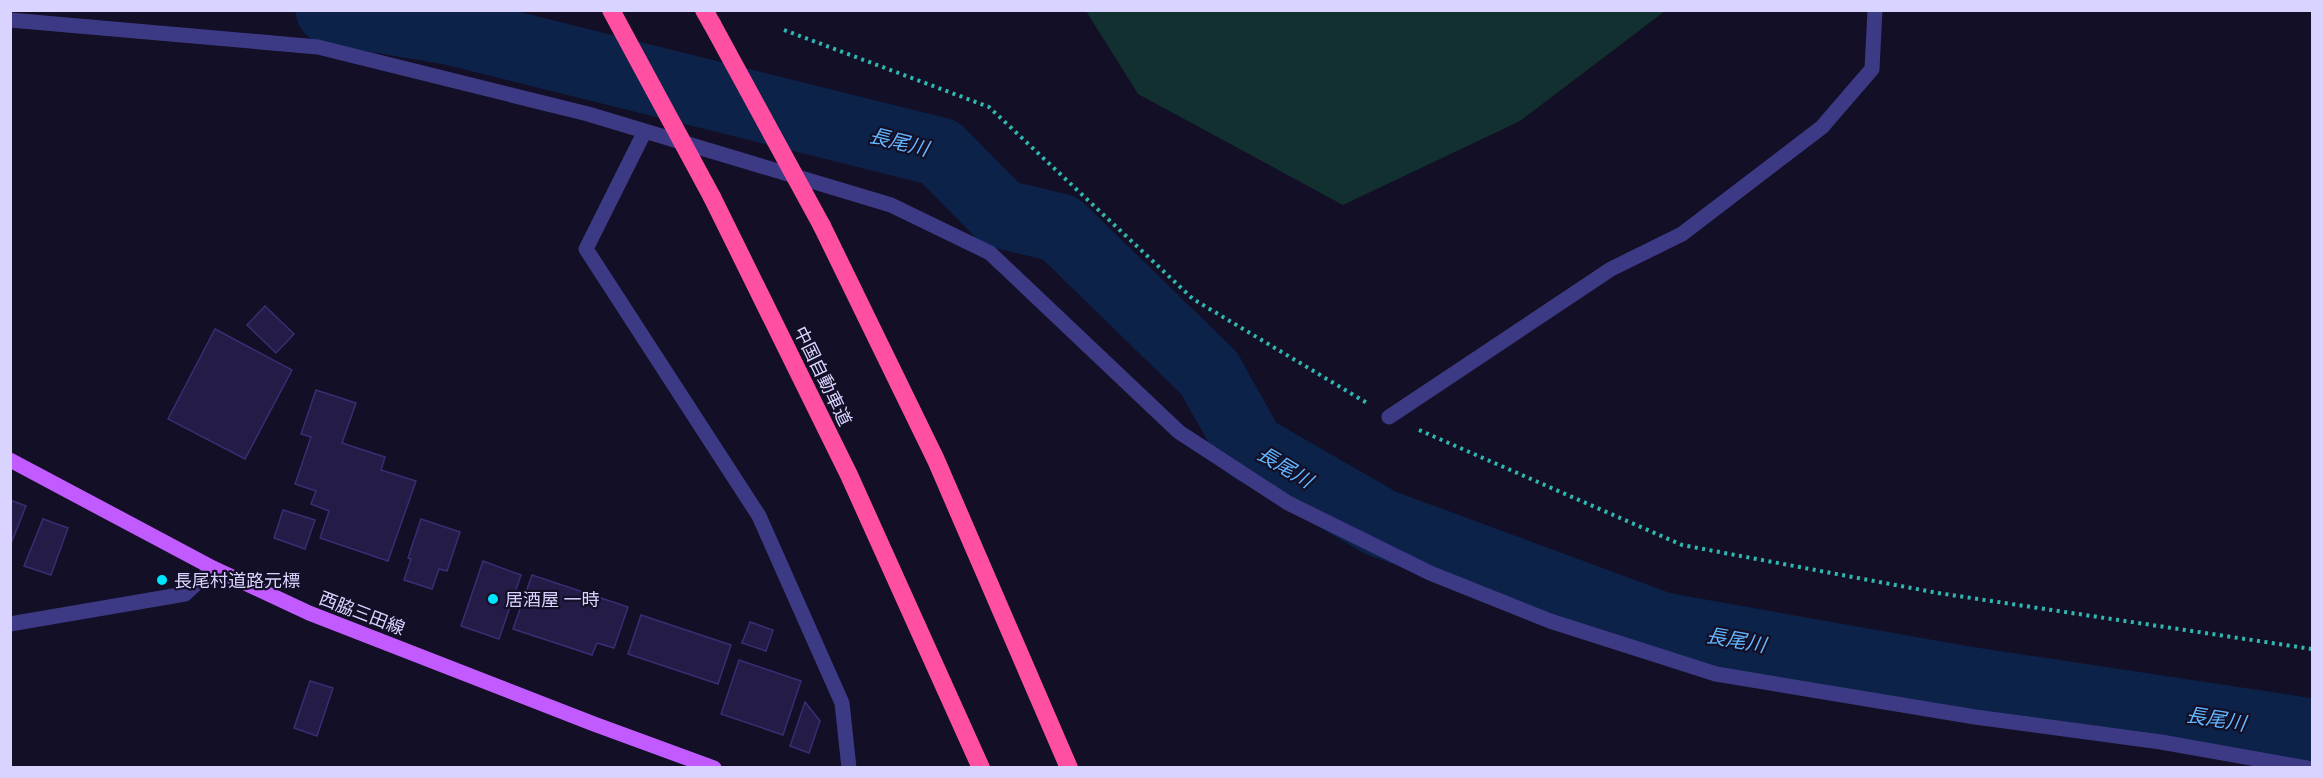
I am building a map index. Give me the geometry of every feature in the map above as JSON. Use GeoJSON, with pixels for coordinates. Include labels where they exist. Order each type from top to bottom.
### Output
{"type":"FeatureCollection","features":[{"type":"Feature","properties":{"kind":"highway","name":"中国自動車道"},"geometry":{"type":"LineString","coordinates":[[611,10],[712,197],[849,475],[981,768]]}},
{"type":"Feature","properties":{"kind":"highway"},"geometry":{"type":"LineString","coordinates":[[708,17],[822,226],[936,460],[1069,768]]}},
{"type":"Feature","properties":{"kind":"main road","name":"西脇三田線"},"geometry":{"type":"LineString","coordinates":[[10,460],[213,568],[309,613],[714,768]]}},
{"type":"Feature","properties":{"kind":"street"},"geometry":{"type":"LineString","coordinates":[[1389,417],[1611,269],[1682,234],[1822,127],[1872,69],[1875,10]]}},
{"type":"Feature","properties":{"kind":"street"},"geometry":{"type":"LineString","coordinates":[[10,20],[318,47],[588,114],[891,205],[990,253],[1179,432],[1288,503],[1430,573],[1550,621],[1716,674],[1975,717],[2161,742],[2307,768]]}},
{"type":"Feature","properties":{"kind":"street"},"geometry":{"type":"LineString","coordinates":[[645,131],[586,249],[759,516],[842,704],[849,768]]}},
{"type":"Feature","properties":{"kind":"street"},"geometry":{"type":"LineString","coordinates":[[10,624],[185,594],[213,568]]}},
{"type":"Feature","properties":{"kind":"path"},"geometry":{"type":"LineString","coordinates":[[784,30],[989,107],[1193,299],[1389,417],[1682,545],[1938,593],[2313,649]]}},
{"type":"Feature","properties":{"kind":"green space"},"geometry":{"type":"Polygon","coordinates":[[[1086,11],[1665,11],[1520,121],[1343,205],[1138,94],[1086,11]]]}},
{"type":"Feature","properties":{"kind":"building"},"geometry":{"type":"Polygon","coordinates":[[[265,306],[294,334],[276,353],[247,325],[265,306]]]}},
{"type":"Feature","properties":{"kind":"building"},"geometry":{"type":"Polygon","coordinates":[[[215,329],[292,370],[245,459],[168,419],[215,329]]]}},
{"type":"Feature","properties":{"kind":"building"},"geometry":{"type":"Polygon","coordinates":[[[316,390],[356,403],[342,443],[385,457],[381,470],[416,481],[388,561],[320,538],[329,511],[311,504],[316,491],[295,484],[311,437],[301,434],[316,390]]]}},
{"type":"Feature","properties":{"kind":"building"},"geometry":{"type":"Polygon","coordinates":[[[10,500],[26,506],[10,546],[10,500]]]}},
{"type":"Feature","properties":{"kind":"building"},"geometry":{"type":"Polygon","coordinates":[[[283,510],[315,520],[305,549],[274,538],[283,510]]]}},
{"type":"Feature","properties":{"kind":"building"},"geometry":{"type":"Polygon","coordinates":[[[43,519],[68,528],[51,575],[24,566],[43,519]]]}},
{"type":"Feature","properties":{"kind":"building"},"geometry":{"type":"Polygon","coordinates":[[[421,519],[460,532],[447,571],[439,569],[432,589],[404,580],[411,559],[408,558],[421,519]]]}},
{"type":"Feature","properties":{"kind":"building"},"geometry":{"type":"Polygon","coordinates":[[[483,561],[521,575],[499,639],[461,626],[483,561]]]}},
{"type":"Feature","properties":{"kind":"building"},"geometry":{"type":"Polygon","coordinates":[[[532,575],[628,607],[614,648],[597,643],[592,655],[513,629],[532,575]]]}},
{"type":"Feature","properties":{"kind":"building"},"geometry":{"type":"Polygon","coordinates":[[[641,615],[731,645],[718,684],[628,654],[641,615]]]}},
{"type":"Feature","properties":{"kind":"building"},"geometry":{"type":"Polygon","coordinates":[[[750,622],[773,630],[766,651],[742,643],[750,622]]]}},
{"type":"Feature","properties":{"kind":"building"},"geometry":{"type":"Polygon","coordinates":[[[739,660],[801,681],[783,735],[721,714],[739,660]]]}},
{"type":"Feature","properties":{"kind":"building"},"geometry":{"type":"Polygon","coordinates":[[[310,681],[333,688],[317,736],[294,728],[310,681]]]}},
{"type":"Feature","properties":{"kind":"building"},"geometry":{"type":"Polygon","coordinates":[[[805,702],[820,721],[809,753],[790,746],[805,702]]]}},
{"type":"Feature","properties":{"kind":"waterway","name":"長尾川"},"geometry":{"type":"LineString","coordinates":[[330,10],[453,31],[940,152],[1001,214],[1060,228],[1209,373],[1251,448],[1381,523],[1663,627],[1961,680],[2312,733]]}},
{"type":"Feature","properties":{"kind":"place","name":"長尾村道路元標"},"geometry":{"type":"Point","coordinates":[162,580]}},
{"type":"Feature","properties":{"kind":"place","name":"居酒屋 一時"},"geometry":{"type":"Point","coordinates":[493,599]}}]}
